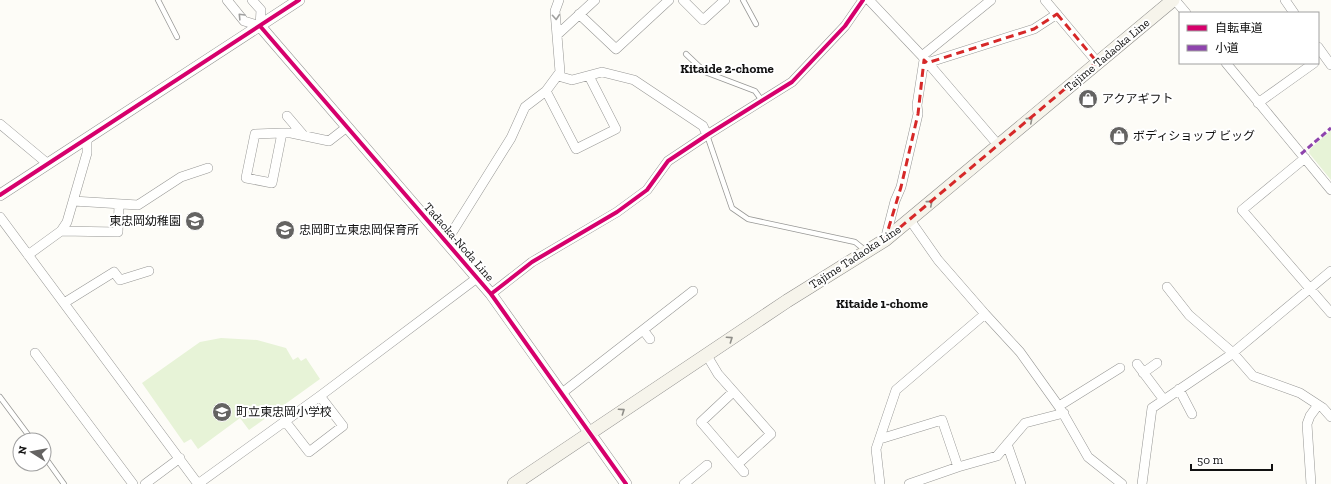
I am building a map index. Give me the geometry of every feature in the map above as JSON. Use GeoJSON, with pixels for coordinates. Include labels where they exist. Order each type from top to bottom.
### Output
{"type":"FeatureCollection","features":[{"type":"Feature","properties":{"kind":"main road","name":"Tajime Tadaoka Line"},"geometry":{"type":"LineString","coordinates":[[522,482],[706,354],[885,240],[999,146],[1097,62],[1174,0]]}},
{"type":"Feature","properties":{"kind":"street"},"geometry":{"type":"LineString","coordinates":[[227,0],[244,21],[260,26]]}},
{"type":"Feature","properties":{"kind":"street"},"geometry":{"type":"LineString","coordinates":[[252,0],[261,10],[260,26]]}},
{"type":"Feature","properties":{"kind":"street"},"geometry":{"type":"LineString","coordinates":[[0,194],[88,139],[299,0]]}},
{"type":"Feature","properties":{"kind":"street"},"geometry":{"type":"LineString","coordinates":[[446,242],[511,138],[525,107],[546,90],[560,72],[555,11],[559,0]]}},
{"type":"Feature","properties":{"kind":"street"},"geometry":{"type":"LineString","coordinates":[[557,35],[595,0]]}},
{"type":"Feature","properties":{"kind":"street"},"geometry":{"type":"LineString","coordinates":[[579,14],[616,49],[669,0]]}},
{"type":"Feature","properties":{"kind":"street"},"geometry":{"type":"LineString","coordinates":[[683,0],[702,20],[725,0]]}},
{"type":"Feature","properties":{"kind":"street"},"geometry":{"type":"LineString","coordinates":[[491,294],[532,262],[617,212],[647,190],[668,161],[707,135],[763,102],[792,82],[819,56],[845,26],[863,0]]}},
{"type":"Feature","properties":{"kind":"street"},"geometry":{"type":"LineString","coordinates":[[869,0],[999,146]]}},
{"type":"Feature","properties":{"kind":"street"},"geometry":{"type":"LineString","coordinates":[[885,240],[895,201],[901,187],[918,114],[917,105],[924,60],[991,0]]}},
{"type":"Feature","properties":{"kind":"street"},"geometry":{"type":"LineString","coordinates":[[1045,0],[1097,62]]}},
{"type":"Feature","properties":{"kind":"street"},"geometry":{"type":"LineString","coordinates":[[1174,0],[1185,12]]}},
{"type":"Feature","properties":{"kind":"street"},"geometry":{"type":"LineString","coordinates":[[1284,0],[1293,12]]}},
{"type":"Feature","properties":{"kind":"street"},"geometry":{"type":"LineString","coordinates":[[924,60],[1034,29],[1057,14]]}},
{"type":"Feature","properties":{"kind":"street","name":"Tadaoka-Noda Line"},"geometry":{"type":"LineString","coordinates":[[260,26],[491,294],[626,484]]}},
{"type":"Feature","properties":{"kind":"street"},"geometry":{"type":"LineString","coordinates":[[1324,55],[1331,65]]}},
{"type":"Feature","properties":{"kind":"street"},"geometry":{"type":"LineString","coordinates":[[1227,64],[1331,190]]}},
{"type":"Feature","properties":{"kind":"street"},"geometry":{"type":"LineString","coordinates":[[1258,103],[1313,64]]}},
{"type":"Feature","properties":{"kind":"street"},"geometry":{"type":"LineString","coordinates":[[558,76],[572,80],[602,72],[634,80],[703,126],[707,135]]}},
{"type":"Feature","properties":{"kind":"street"},"geometry":{"type":"LineString","coordinates":[[546,90],[576,149],[616,129],[589,76]]}},
{"type":"Feature","properties":{"kind":"street"},"geometry":{"type":"LineString","coordinates":[[287,116],[304,136]]}},
{"type":"Feature","properties":{"kind":"street"},"geometry":{"type":"LineString","coordinates":[[0,124],[48,164]]}},
{"type":"Feature","properties":{"kind":"street"},"geometry":{"type":"LineString","coordinates":[[282,133],[272,183],[246,178],[255,134],[282,133],[329,141],[347,127]]}},
{"type":"Feature","properties":{"kind":"street"},"geometry":{"type":"LineString","coordinates":[[28,255],[61,231],[67,222],[87,153],[88,139]]}},
{"type":"Feature","properties":{"kind":"street"},"geometry":{"type":"LineString","coordinates":[[1305,158],[1242,210],[1331,313]]}},
{"type":"Feature","properties":{"kind":"street"},"geometry":{"type":"LineString","coordinates":[[73,201],[138,205],[181,177],[208,168]]}},
{"type":"Feature","properties":{"kind":"street"},"geometry":{"type":"LineString","coordinates":[[61,231],[118,232],[119,205]]}},
{"type":"Feature","properties":{"kind":"street"},"geometry":{"type":"LineString","coordinates":[[0,217],[198,484],[320,396],[477,278]]}},
{"type":"Feature","properties":{"kind":"street"},"geometry":{"type":"LineString","coordinates":[[910,220],[938,260],[1020,352],[1061,410],[1088,457],[1122,484]]}},
{"type":"Feature","properties":{"kind":"street"},"geometry":{"type":"LineString","coordinates":[[64,303],[114,272],[120,280],[149,271]]}},
{"type":"Feature","properties":{"kind":"street"},"geometry":{"type":"LineString","coordinates":[[1142,484],[1152,408],[1233,353],[1331,271]]}},
{"type":"Feature","properties":{"kind":"street"},"geometry":{"type":"LineString","coordinates":[[1167,287],[1189,315],[1233,353],[1253,376],[1300,393],[1318,405],[1331,417]]}},
{"type":"Feature","properties":{"kind":"street"},"geometry":{"type":"LineString","coordinates":[[562,393],[607,365],[644,331],[693,291]]}},
{"type":"Feature","properties":{"kind":"street"},"geometry":{"type":"LineString","coordinates":[[682,300],[689,307]]}},
{"type":"Feature","properties":{"kind":"street"},"geometry":{"type":"LineString","coordinates":[[880,484],[876,449],[896,390],[985,314]]}},
{"type":"Feature","properties":{"kind":"street"},"geometry":{"type":"LineString","coordinates":[[644,331],[650,339]]}},
{"type":"Feature","properties":{"kind":"street"},"geometry":{"type":"LineString","coordinates":[[35,353],[133,484]]}},
{"type":"Feature","properties":{"kind":"street"},"geometry":{"type":"LineString","coordinates":[[706,354],[718,374],[771,434],[738,464]]}},
{"type":"Feature","properties":{"kind":"street"},"geometry":{"type":"LineString","coordinates":[[1143,373],[1157,363]]}},
{"type":"Feature","properties":{"kind":"street"},"geometry":{"type":"LineString","coordinates":[[1137,364],[1164,400]]}},
{"type":"Feature","properties":{"kind":"street"},"geometry":{"type":"LineString","coordinates":[[909,484],[958,467],[998,456],[1025,423],[1061,410],[1120,368]]}},
{"type":"Feature","properties":{"kind":"street"},"geometry":{"type":"LineString","coordinates":[[1179,389],[1192,414]]}},
{"type":"Feature","properties":{"kind":"street"},"geometry":{"type":"LineString","coordinates":[[733,392],[701,422],[744,472]]}},
{"type":"Feature","properties":{"kind":"street"},"geometry":{"type":"LineString","coordinates":[[285,421],[309,452],[343,426],[320,396]]}},
{"type":"Feature","properties":{"kind":"street"},"geometry":{"type":"LineString","coordinates":[[1311,484],[1307,424],[1310,416],[1318,405]]}},
{"type":"Feature","properties":{"kind":"street"},"geometry":{"type":"LineString","coordinates":[[880,439],[942,420],[958,467]]}},
{"type":"Feature","properties":{"kind":"street"},"geometry":{"type":"LineString","coordinates":[[1007,444],[1021,484]]}},
{"type":"Feature","properties":{"kind":"street"},"geometry":{"type":"LineString","coordinates":[[145,484],[180,458]]}},
{"type":"Feature","properties":{"kind":"street"},"geometry":{"type":"LineString","coordinates":[[684,484],[695,480],[707,465]]}},
{"type":"Feature","properties":{"kind":"lane"},"geometry":{"type":"LineString","coordinates":[[158,0],[177,37]]}},
{"type":"Feature","properties":{"kind":"lane"},"geometry":{"type":"LineString","coordinates":[[743,0],[756,24]]}},
{"type":"Feature","properties":{"kind":"lane"},"geometry":{"type":"LineString","coordinates":[[686,54],[706,72],[739,86],[756,91],[763,102]]}},
{"type":"Feature","properties":{"kind":"lane"},"geometry":{"type":"LineString","coordinates":[[707,135],[732,208],[748,219],[855,242],[867,252]]}},
{"type":"Feature","properties":{"kind":"lane"},"geometry":{"type":"LineString","coordinates":[[0,397],[26,432]]}},
{"type":"Feature","properties":{"kind":"lane"},"geometry":{"type":"LineString","coordinates":[[52,467],[64,484]]}},
{"type":"Feature","properties":{"kind":"highlighted area"},"geometry":{"type":"Polygon","coordinates":[[[1057,14],[1097,62],[885,240],[901,187],[918,114],[924,60],[927,63],[1034,29],[1057,14]]]}},
{"type":"Feature","properties":{"kind":"green space"},"geometry":{"type":"Polygon","coordinates":[[[1331,130],[1331,180],[1309,153],[1310,149],[1331,130]]]}},
{"type":"Feature","properties":{"kind":"green space"},"geometry":{"type":"Polygon","coordinates":[[[221,338],[257,340],[286,348],[293,360],[298,357],[301,361],[306,358],[320,379],[249,430],[240,418],[198,449],[191,439],[184,443],[142,383],[200,342],[221,338]]]}},
{"type":"Feature","properties":{"kind":"marked path"},"geometry":{"type":"LineString","coordinates":[[1301,154],[1331,128]]}},
{"type":"Feature","properties":{"kind":"cycle path"},"geometry":{"type":"LineString","coordinates":[[0,195],[299,0]]}},
{"type":"Feature","properties":{"kind":"cycle path"},"geometry":{"type":"LineString","coordinates":[[491,294],[532,262],[617,212],[647,190],[668,161],[792,82],[845,26],[863,0]]}},
{"type":"Feature","properties":{"kind":"cycle path"},"geometry":{"type":"LineString","coordinates":[[260,26],[491,294],[626,484]]}},
{"type":"Feature","properties":{"kind":"place","name":"アクアギフト"},"geometry":{"type":"Point","coordinates":[1088,99]}},
{"type":"Feature","properties":{"kind":"place","name":"ボディショップ ビッグ"},"geometry":{"type":"Point","coordinates":[1119,136]}},
{"type":"Feature","properties":{"kind":"place","name":"東忠岡幼稚園"},"geometry":{"type":"Point","coordinates":[195,221]}},
{"type":"Feature","properties":{"kind":"place","name":"忠岡町立東忠岡保育所"},"geometry":{"type":"Point","coordinates":[285,230]}},
{"type":"Feature","properties":{"kind":"place","name":"町立東忠岡小学校"},"geometry":{"type":"Point","coordinates":[222,412]}},
{"type":"Feature","properties":{"kind":"district","name":"Kitaide 2-chome"},"geometry":{"type":"Point","coordinates":[727,68]}},
{"type":"Feature","properties":{"kind":"district","name":"Kitaide 1-chome"},"geometry":{"type":"Point","coordinates":[882,303]}}]}
